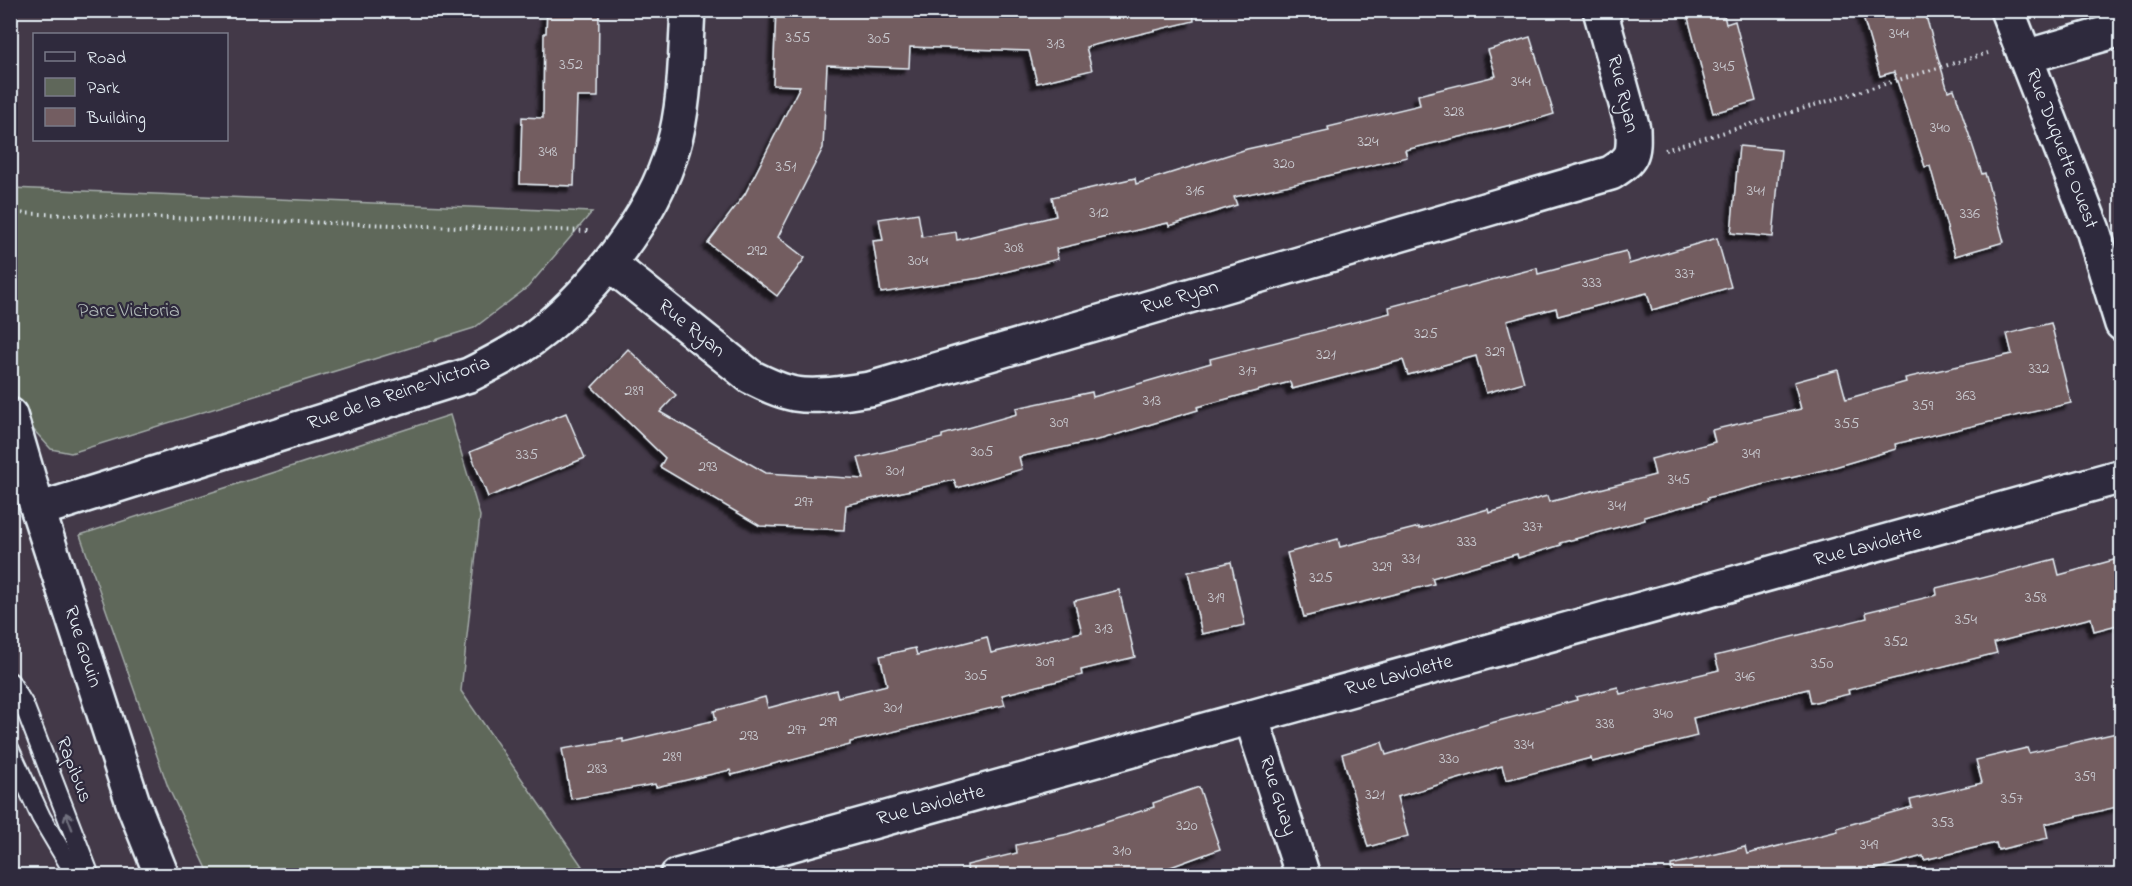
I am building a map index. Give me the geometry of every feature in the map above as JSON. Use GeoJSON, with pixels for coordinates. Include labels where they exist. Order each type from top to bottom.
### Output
{"type":"FeatureCollection","features":[{"type":"Feature","properties":{"kind":"street","name":"Rue de la Reine-Victoria"},"geometry":{"type":"LineString","coordinates":[[38,510],[469,375],[503,358],[532,339],[561,316],[616,255],[643,214],[661,177],[673,147],[681,105],[688,10]]}},
{"type":"Feature","properties":{"kind":"street","name":"Rue Ryan"},"geometry":{"type":"LineString","coordinates":[[616,255],[751,377],[775,388],[796,394],[842,393],[870,389],[1611,173],[1628,162],[1634,147],[1634,129],[1600,10]]}},
{"type":"Feature","properties":{"kind":"street","name":"Rue Duquette Ouest"},"geometry":{"type":"LineString","coordinates":[[2007,10],[2093,230],[2121,324]]}},
{"type":"Feature","properties":{"kind":"street"},"geometry":{"type":"LineString","coordinates":[[2022,51],[2121,29]]}},
{"type":"Feature","properties":{"kind":"street","name":"Rue Gouin"},"geometry":{"type":"LineString","coordinates":[[10,415],[38,510],[134,806],[162,876]]}},
{"type":"Feature","properties":{"kind":"street","name":"Rue Laviolette"},"geometry":{"type":"LineString","coordinates":[[677,876],[2121,477]]}},
{"type":"Feature","properties":{"kind":"street","name":"Rue Guay"},"geometry":{"type":"LineString","coordinates":[[1251,717],[1303,876]]}},
{"type":"Feature","properties":{"kind":"lane","name":"Rapibus"},"geometry":{"type":"LineString","coordinates":[[10,682],[24,705],[90,876]]}},
{"type":"Feature","properties":{"kind":"lane"},"geometry":{"type":"LineString","coordinates":[[10,750],[41,817],[76,876]]}},
{"type":"Feature","properties":{"kind":"path"},"geometry":{"type":"LineString","coordinates":[[1634,147],[1664,150],[2022,51]]}},
{"type":"Feature","properties":{"kind":"path"},"geometry":{"type":"LineString","coordinates":[[10,213],[587,231],[616,255]]}},
{"type":"Feature","properties":{"kind":"green space","name":"Parc Victoria"},"geometry":{"type":"Polygon","coordinates":[[[11,188],[592,212],[528,287],[474,328],[71,453],[51,449],[11,405],[11,188]]]}},
{"type":"Feature","properties":{"kind":"green space"},"geometry":{"type":"Polygon","coordinates":[[[450,415],[480,516],[461,691],[582,866],[542,876],[210,875],[168,787],[80,535],[450,415]]]}},
{"type":"Feature","properties":{"kind":"building"},"geometry":{"type":"Polygon","coordinates":[[[547,10],[599,10],[598,97],[577,97],[574,186],[520,184],[522,117],[543,118],[544,33],[546,33],[547,10]]]}},
{"type":"Feature","properties":{"kind":"building"},"geometry":{"type":"Polygon","coordinates":[[[776,10],[891,10],[1029,16],[1051,10],[1193,10],[1194,21],[1086,47],[1092,70],[1037,83],[1029,51],[910,47],[909,68],[827,65],[823,148],[778,237],[805,258],[777,296],[708,243],[745,194],[800,86],[773,85],[776,10]]]}},
{"type":"Feature","properties":{"kind":"building"},"geometry":{"type":"Polygon","coordinates":[[[1686,10],[1723,10],[1726,24],[1735,21],[1756,101],[1713,113],[1686,10]]]}},
{"type":"Feature","properties":{"kind":"building"},"geometry":{"type":"Polygon","coordinates":[[[1861,10],[1924,10],[1948,91],[1954,89],[1982,174],[1985,173],[2004,242],[1955,256],[1930,166],[1925,167],[1894,72],[1880,76],[1861,10]]]}},
{"type":"Feature","properties":{"kind":"building"},"geometry":{"type":"Polygon","coordinates":[[[1530,37],[1554,114],[1511,127],[1511,125],[1405,150],[1407,157],[1234,197],[1237,205],[1169,226],[1168,223],[1056,249],[1058,259],[980,278],[881,293],[873,241],[883,240],[879,219],[918,213],[922,237],[956,232],[957,240],[1056,216],[1052,197],[1135,178],[1136,184],[1247,149],[1329,131],[1328,127],[1420,105],[1418,95],[1496,76],[1488,50],[1530,37]]]}},
{"type":"Feature","properties":{"kind":"building"},"geometry":{"type":"Polygon","coordinates":[[[1739,146],[1781,150],[1773,237],[1731,233],[1739,146]]]}},
{"type":"Feature","properties":{"kind":"building"},"geometry":{"type":"Polygon","coordinates":[[[1717,238],[1731,287],[1652,310],[1647,293],[1558,316],[1556,308],[1507,321],[1524,382],[1486,393],[1476,356],[1408,375],[1403,360],[1292,389],[1290,382],[1197,407],[1198,410],[1102,439],[1019,457],[1022,469],[957,488],[954,480],[846,505],[844,530],[760,526],[660,467],[665,458],[592,387],[628,349],[676,395],[660,412],[766,473],[864,479],[858,458],[942,438],[942,435],[1017,414],[1016,408],[1092,392],[1093,397],[1211,363],[1210,359],[1390,313],[1389,307],[1537,268],[1538,274],[1626,251],[1629,264],[1717,238]]]}},
{"type":"Feature","properties":{"kind":"building"},"geometry":{"type":"Polygon","coordinates":[[[2051,323],[2071,403],[1895,444],[1896,449],[1828,469],[1707,498],[1708,500],[1644,517],[1645,520],[1560,543],[1561,545],[1518,558],[1517,554],[1432,578],[1434,584],[1304,617],[1287,553],[1338,539],[1340,547],[1419,527],[1419,529],[1488,509],[1489,513],[1547,496],[1549,502],[1655,475],[1651,459],[1715,442],[1712,430],[1801,409],[1794,382],[1838,370],[1846,399],[1906,382],[1905,378],[2012,354],[2007,334],[2051,323]]]}},
{"type":"Feature","properties":{"kind":"building"},"geometry":{"type":"Polygon","coordinates":[[[566,413],[585,458],[488,497],[470,452],[566,413]]]}},
{"type":"Feature","properties":{"kind":"building"},"geometry":{"type":"Polygon","coordinates":[[[2121,558],[2121,624],[2094,631],[2091,618],[1994,643],[1997,653],[1848,690],[1849,694],[1811,703],[1808,689],[1693,718],[1697,736],[1592,762],[1591,758],[1506,780],[1502,766],[1397,797],[1408,836],[1368,847],[1342,754],[1382,742],[1386,755],[1577,700],[1576,697],[1618,687],[1620,694],[1719,670],[1715,656],[1867,618],[1866,612],[1937,595],[1936,588],[2055,559],[2059,575],[2121,558]]]}},
{"type":"Feature","properties":{"kind":"building"},"geometry":{"type":"Polygon","coordinates":[[[1231,562],[1245,625],[1202,634],[1188,572],[1231,562]]]}},
{"type":"Feature","properties":{"kind":"building"},"geometry":{"type":"Polygon","coordinates":[[[1119,590],[1135,657],[1081,670],[1082,675],[1002,695],[1005,705],[850,742],[850,745],[789,761],[732,775],[730,770],[656,787],[655,784],[571,799],[562,749],[623,739],[623,742],[716,720],[714,711],[765,697],[768,708],[836,690],[838,697],[887,685],[880,656],[915,648],[917,655],[987,637],[991,653],[1082,632],[1074,601],[1119,590]]]}},
{"type":"Feature","properties":{"kind":"building"},"geometry":{"type":"Polygon","coordinates":[[[2121,732],[2121,806],[2045,824],[2048,838],[1998,850],[1996,843],[1924,860],[1923,856],[1852,876],[1672,876],[1671,865],[1745,847],[1747,854],[1838,831],[1837,828],[1912,807],[1910,800],[1982,783],[1976,760],[2027,748],[2029,753],[2121,732]]]}},
{"type":"Feature","properties":{"kind":"building"},"geometry":{"type":"Polygon","coordinates":[[[1199,787],[1220,849],[1146,876],[968,876],[967,865],[1017,853],[1016,845],[1068,834],[1154,807],[1153,803],[1199,787]]]}},
{"type":"Feature","properties":{"kind":"railway"},"geometry":{"type":"LineString","coordinates":[[10,861],[18,876]]}}]}
